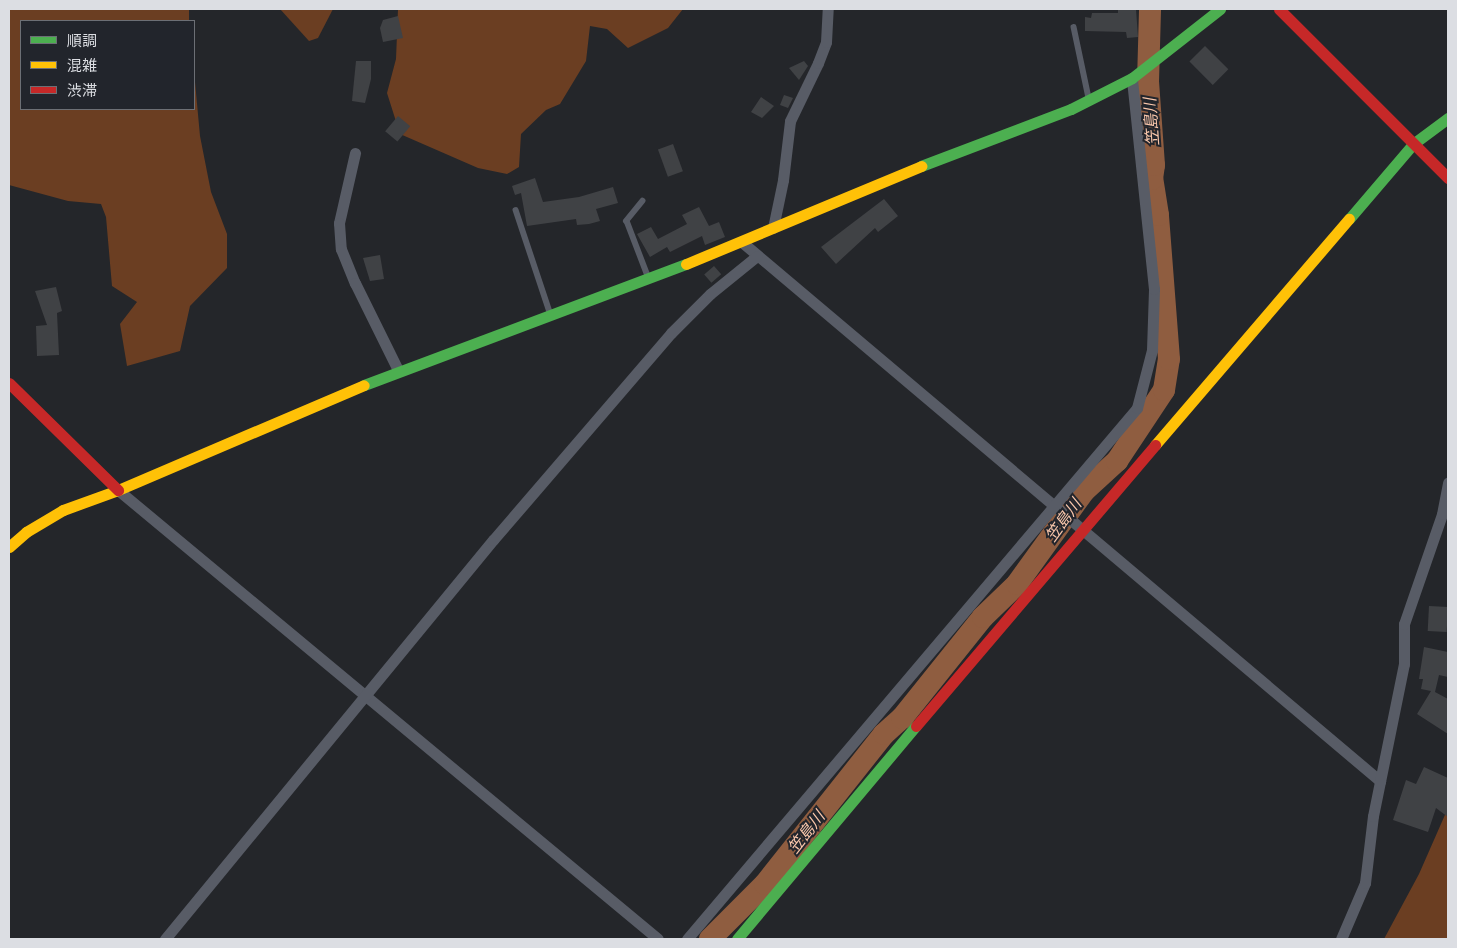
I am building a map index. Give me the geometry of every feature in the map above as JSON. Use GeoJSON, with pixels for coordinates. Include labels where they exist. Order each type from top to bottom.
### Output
{"type":"FeatureCollection","features":[{"type":"Feature","properties":{"kind":"street"},"geometry":{"type":"LineString","coordinates":[[773,228],[783,180],[790,120],[818,63],[826,42],[828,9]]}},
{"type":"Feature","properties":{"kind":"street"},"geometry":{"type":"LineString","coordinates":[[9,547],[26,532],[63,510],[118,490],[398,370],[743,243],[773,228],[1090,100],[1132,78],[1220,9]]}},
{"type":"Feature","properties":{"kind":"street"},"geometry":{"type":"LineString","coordinates":[[1279,9],[1448,178]]}},
{"type":"Feature","properties":{"kind":"street"},"geometry":{"type":"LineString","coordinates":[[687,939],[1137,408],[1152,350],[1154,290],[1132,78]]}},
{"type":"Feature","properties":{"kind":"street"},"geometry":{"type":"LineString","coordinates":[[737,939],[1082,529],[1413,144],[1448,118]]}},
{"type":"Feature","properties":{"kind":"street"},"geometry":{"type":"LineString","coordinates":[[355,153],[339,224],[341,249],[355,283],[398,370]]}},
{"type":"Feature","properties":{"kind":"street"},"geometry":{"type":"LineString","coordinates":[[743,243],[1380,782]]}},
{"type":"Feature","properties":{"kind":"street"},"geometry":{"type":"LineString","coordinates":[[165,939],[366,694],[671,333],[710,294],[757,256]]}},
{"type":"Feature","properties":{"kind":"street"},"geometry":{"type":"LineString","coordinates":[[9,382],[118,490],[366,694],[658,939]]}},
{"type":"Feature","properties":{"kind":"street"},"geometry":{"type":"LineString","coordinates":[[1341,939],[1366,883],[1380,782],[1400,693],[1404,624],[1442,514],[1448,483]]}},
{"type":"Feature","properties":{"kind":"lane"},"geometry":{"type":"LineString","coordinates":[[1074,27],[1090,100]]}},
{"type":"Feature","properties":{"kind":"lane"},"geometry":{"type":"LineString","coordinates":[[643,201],[627,221],[649,278]]}},
{"type":"Feature","properties":{"kind":"lane"},"geometry":{"type":"LineString","coordinates":[[516,210],[551,314]]}},
{"type":"Feature","properties":{"kind":"shaded area"},"geometry":{"type":"Polygon","coordinates":[[[9,9],[189,9],[189,20],[20,20],[20,110],[195,110],[195,82],[200,136],[211,192],[227,234],[227,268],[190,306],[180,351],[127,366],[120,324],[137,302],[112,286],[106,217],[101,204],[68,201],[9,185],[9,9]]]}},
{"type":"Feature","properties":{"kind":"shaded area"},"geometry":{"type":"Polygon","coordinates":[[[280,9],[333,9],[318,38],[309,41],[280,9]]]}},
{"type":"Feature","properties":{"kind":"shaded area"},"geometry":{"type":"Polygon","coordinates":[[[398,9],[683,9],[668,28],[628,48],[607,29],[590,26],[586,61],[560,104],[546,110],[521,134],[519,167],[507,174],[478,168],[400,134],[387,93],[396,59],[398,9]]]}},
{"type":"Feature","properties":{"kind":"shaded area"},"geometry":{"type":"Polygon","coordinates":[[[1448,808],[1448,939],[1384,939],[1419,874],[1448,808]]]}},
{"type":"Feature","properties":{"kind":"building"},"geometry":{"type":"Polygon","coordinates":[[[1118,9],[1136,9],[1138,37],[1127,38],[1126,32],[1085,31],[1085,17],[1091,18],[1092,13],[1118,13],[1118,9]]]}},
{"type":"Feature","properties":{"kind":"building"},"geometry":{"type":"Polygon","coordinates":[[[398,16],[403,38],[383,42],[380,28],[383,20],[398,16]]]}},
{"type":"Feature","properties":{"kind":"building"},"geometry":{"type":"Polygon","coordinates":[[[1205,46],[1228,69],[1213,85],[1189,62],[1205,46]]]}},
{"type":"Feature","properties":{"kind":"building"},"geometry":{"type":"Polygon","coordinates":[[[356,61],[371,61],[371,79],[365,103],[352,101],[356,61]]]}},
{"type":"Feature","properties":{"kind":"building"},"geometry":{"type":"Polygon","coordinates":[[[804,61],[808,66],[799,80],[789,68],[804,61]]]}},
{"type":"Feature","properties":{"kind":"building"},"geometry":{"type":"Polygon","coordinates":[[[784,95],[793,98],[788,108],[780,105],[784,95]]]}},
{"type":"Feature","properties":{"kind":"building"},"geometry":{"type":"Polygon","coordinates":[[[761,97],[774,106],[762,118],[751,112],[761,97]]]}},
{"type":"Feature","properties":{"kind":"building"},"geometry":{"type":"Polygon","coordinates":[[[398,116],[410,126],[397,142],[385,131],[398,116]]]}},
{"type":"Feature","properties":{"kind":"building"},"geometry":{"type":"Polygon","coordinates":[[[673,144],[683,171],[668,177],[658,149],[673,144]]]}},
{"type":"Feature","properties":{"kind":"building"},"geometry":{"type":"Polygon","coordinates":[[[535,178],[543,202],[579,197],[613,187],[618,203],[596,209],[600,221],[589,224],[577,225],[576,219],[527,226],[521,193],[515,195],[512,186],[535,178]]]}},
{"type":"Feature","properties":{"kind":"building"},"geometry":{"type":"Polygon","coordinates":[[[884,199],[898,216],[878,232],[875,228],[836,264],[821,247],[884,199]]]}},
{"type":"Feature","properties":{"kind":"building"},"geometry":{"type":"Polygon","coordinates":[[[699,207],[709,226],[719,222],[725,237],[705,245],[702,236],[670,252],[667,247],[650,257],[637,234],[651,227],[658,239],[687,224],[682,215],[699,207]]]}},
{"type":"Feature","properties":{"kind":"building"},"geometry":{"type":"Polygon","coordinates":[[[380,255],[384,279],[370,281],[363,258],[380,255]]]}},
{"type":"Feature","properties":{"kind":"building"},"geometry":{"type":"Polygon","coordinates":[[[714,266],[721,274],[711,283],[704,275],[714,266]]]}},
{"type":"Feature","properties":{"kind":"building"},"geometry":{"type":"Polygon","coordinates":[[[56,287],[62,311],[57,313],[59,355],[37,356],[36,326],[47,325],[35,291],[56,287]]]}},
{"type":"Feature","properties":{"kind":"building"},"geometry":{"type":"Polygon","coordinates":[[[1429,606],[1448,607],[1447,632],[1428,631],[1429,606]]]}},
{"type":"Feature","properties":{"kind":"building"},"geometry":{"type":"Polygon","coordinates":[[[1424,647],[1448,652],[1448,677],[1439,675],[1435,692],[1448,699],[1448,734],[1417,714],[1431,691],[1421,689],[1423,679],[1419,679],[1424,647]]]}},
{"type":"Feature","properties":{"kind":"building"},"geometry":{"type":"Polygon","coordinates":[[[1424,767],[1448,778],[1448,817],[1436,808],[1428,832],[1393,820],[1406,780],[1416,784],[1424,767]]]}},
{"type":"Feature","properties":{"kind":"waterway","name":"笠島川"},"geometry":{"type":"LineString","coordinates":[[710,939],[765,884],[884,734],[902,718],[983,617],[1017,584],[1084,491],[1117,461],[1164,390],[1169,359],[1158,215],[1152,179],[1154,165],[1148,82],[1150,9]]}},
{"type":"Feature","properties":{"kind":"traffic: fast"},"geometry":{"type":"LineString","coordinates":[[921,166],[1071,109],[1132,78],[1220,9]]}},
{"type":"Feature","properties":{"kind":"traffic: fast"},"geometry":{"type":"LineString","coordinates":[[1349,219],[1413,144],[1448,118]]}},
{"type":"Feature","properties":{"kind":"traffic: fast"},"geometry":{"type":"LineString","coordinates":[[364,385],[686,264]]}},
{"type":"Feature","properties":{"kind":"traffic: fast"},"geometry":{"type":"LineString","coordinates":[[737,939],[916,726]]}},
{"type":"Feature","properties":{"kind":"traffic: slow"},"geometry":{"type":"LineString","coordinates":[[686,264],[921,166]]}},
{"type":"Feature","properties":{"kind":"traffic: slow"},"geometry":{"type":"LineString","coordinates":[[1155,445],[1349,219]]}},
{"type":"Feature","properties":{"kind":"traffic: slow"},"geometry":{"type":"LineString","coordinates":[[9,547],[26,532],[63,510],[118,490],[364,385]]}},
{"type":"Feature","properties":{"kind":"traffic: jam"},"geometry":{"type":"LineString","coordinates":[[1279,9],[1448,178]]}},
{"type":"Feature","properties":{"kind":"traffic: jam"},"geometry":{"type":"LineString","coordinates":[[9,383],[118,490]]}},
{"type":"Feature","properties":{"kind":"traffic: jam"},"geometry":{"type":"LineString","coordinates":[[916,726],[1155,445]]}}]}
